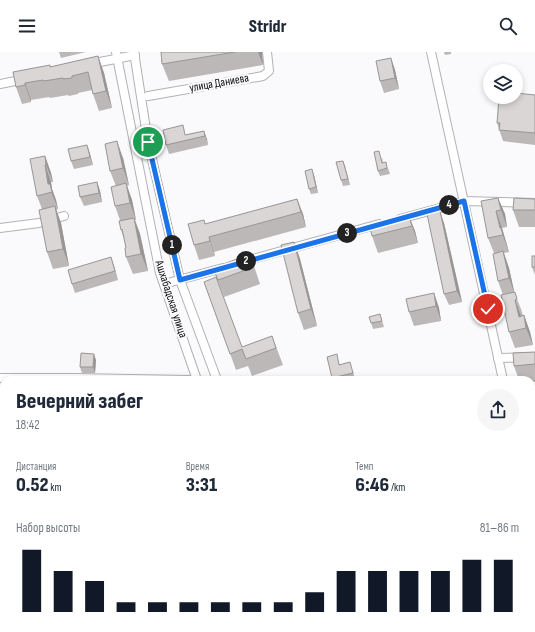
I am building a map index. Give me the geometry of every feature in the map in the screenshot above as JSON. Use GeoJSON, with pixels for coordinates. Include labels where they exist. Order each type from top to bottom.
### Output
{"type":"FeatureCollection","features":[{"type":"Feature","properties":{"kind":"street","name":"улица Даниева"},"geometry":{"type":"LineString","coordinates":[[148,96],[263,76],[269,71],[267,52]]}},
{"type":"Feature","properties":{"kind":"street"},"geometry":{"type":"LineString","coordinates":[[431,52],[502,376]]}},
{"type":"Feature","properties":{"kind":"street"},"geometry":{"type":"LineString","coordinates":[[81,66],[117,55],[134,53],[148,142],[180,280],[216,376]]}},
{"type":"Feature","properties":{"kind":"street","name":"Ашхабадская улица"},"geometry":{"type":"LineString","coordinates":[[117,55],[159,266],[196,376]]}},
{"type":"Feature","properties":{"kind":"street"},"geometry":{"type":"LineString","coordinates":[[0,84],[37,76]]}},
{"type":"Feature","properties":{"kind":"street"},"geometry":{"type":"LineString","coordinates":[[164,284],[464,201],[535,203]]}},
{"type":"Feature","properties":{"kind":"street"},"geometry":{"type":"LineString","coordinates":[[0,228],[39,223],[64,216]]}},
{"type":"Feature","properties":{"kind":"street"},"geometry":{"type":"LineString","coordinates":[[498,358],[535,357]]}},
{"type":"Feature","properties":{"kind":"building"},"geometry":{"type":"Polygon","coordinates":[[[161,52],[235,52],[162,64],[161,52]]]}},
{"type":"Feature","properties":{"kind":"building"},"geometry":{"type":"Polygon","coordinates":[[[98,56],[106,91],[93,94],[88,72],[72,76],[72,78],[43,80],[25,83],[25,85],[16,87],[13,72],[50,65],[50,67],[98,56]]]}},
{"type":"Feature","properties":{"kind":"building"},"geometry":{"type":"Polygon","coordinates":[[[391,58],[395,78],[380,81],[376,61],[391,58]]]}},
{"type":"Feature","properties":{"kind":"building"},"geometry":{"type":"Polygon","coordinates":[[[523,94],[535,95],[535,133],[499,130],[500,123],[497,123],[499,104],[523,104],[523,94]]]}},
{"type":"Feature","properties":{"kind":"building"},"geometry":{"type":"Polygon","coordinates":[[[183,125],[185,135],[204,131],[205,136],[166,145],[163,130],[183,125]]]}},
{"type":"Feature","properties":{"kind":"building"},"geometry":{"type":"Polygon","coordinates":[[[117,141],[123,168],[110,171],[105,144],[117,141]]]}},
{"type":"Feature","properties":{"kind":"building"},"geometry":{"type":"Polygon","coordinates":[[[87,145],[90,157],[71,161],[68,149],[87,145]]]}},
{"type":"Feature","properties":{"kind":"building"},"geometry":{"type":"Polygon","coordinates":[[[379,151],[382,163],[386,162],[387,168],[378,171],[374,152],[379,151]]]}},
{"type":"Feature","properties":{"kind":"building"},"geometry":{"type":"Polygon","coordinates":[[[45,156],[48,184],[50,184],[52,192],[37,196],[30,159],[45,156]]]}},
{"type":"Feature","properties":{"kind":"building"},"geometry":{"type":"Polygon","coordinates":[[[343,161],[348,179],[341,180],[336,162],[343,161]]]}},
{"type":"Feature","properties":{"kind":"building"},"geometry":{"type":"Polygon","coordinates":[[[312,169],[316,187],[309,189],[305,171],[312,169]]]}},
{"type":"Feature","properties":{"kind":"building"},"geometry":{"type":"Polygon","coordinates":[[[97,182],[99,193],[80,197],[78,186],[97,182]]]}},
{"type":"Feature","properties":{"kind":"building"},"geometry":{"type":"Polygon","coordinates":[[[126,183],[130,203],[115,206],[111,187],[126,183]]]}},
{"type":"Feature","properties":{"kind":"building"},"geometry":{"type":"Polygon","coordinates":[[[498,198],[501,210],[496,211],[503,235],[488,238],[481,201],[498,198]]]}},
{"type":"Feature","properties":{"kind":"building"},"geometry":{"type":"Polygon","coordinates":[[[514,198],[535,199],[535,210],[513,210],[514,198]]]}},
{"type":"Feature","properties":{"kind":"building"},"geometry":{"type":"Polygon","coordinates":[[[297,199],[301,212],[209,237],[210,241],[194,245],[188,224],[204,220],[205,224],[297,199]]]}},
{"type":"Feature","properties":{"kind":"building"},"geometry":{"type":"Polygon","coordinates":[[[55,206],[63,249],[47,252],[39,210],[55,206]]]}},
{"type":"Feature","properties":{"kind":"building"},"geometry":{"type":"Polygon","coordinates":[[[440,211],[457,291],[444,294],[427,214],[440,211]]]}},
{"type":"Feature","properties":{"kind":"building"},"geometry":{"type":"Polygon","coordinates":[[[408,214],[412,226],[372,236],[369,224],[408,214]]]}},
{"type":"Feature","properties":{"kind":"building"},"geometry":{"type":"Polygon","coordinates":[[[134,218],[141,254],[126,257],[126,248],[119,221],[134,218]]]}},
{"type":"Feature","properties":{"kind":"building"},"geometry":{"type":"Polygon","coordinates":[[[294,242],[311,309],[298,313],[281,245],[294,242]]]}},
{"type":"Feature","properties":{"kind":"building"},"geometry":{"type":"Polygon","coordinates":[[[503,251],[509,278],[498,281],[493,254],[503,251]]]}},
{"type":"Feature","properties":{"kind":"building"},"geometry":{"type":"Polygon","coordinates":[[[250,254],[254,267],[218,280],[213,268],[250,254]]]}},
{"type":"Feature","properties":{"kind":"building"},"geometry":{"type":"Polygon","coordinates":[[[532,256],[535,256],[535,267],[532,267],[532,256]]]}},
{"type":"Feature","properties":{"kind":"building"},"geometry":{"type":"Polygon","coordinates":[[[111,257],[115,271],[72,284],[68,270],[111,257]]]}},
{"type":"Feature","properties":{"kind":"building"},"geometry":{"type":"Polygon","coordinates":[[[216,277],[242,347],[272,336],[276,348],[246,359],[242,349],[230,354],[204,282],[216,277]]]}},
{"type":"Feature","properties":{"kind":"building"},"geometry":{"type":"Polygon","coordinates":[[[515,292],[517,299],[515,300],[519,317],[524,315],[526,328],[509,332],[501,295],[515,292]]]}},
{"type":"Feature","properties":{"kind":"building"},"geometry":{"type":"Polygon","coordinates":[[[434,293],[436,306],[409,312],[406,299],[434,293]]]}},
{"type":"Feature","properties":{"kind":"building"},"geometry":{"type":"Polygon","coordinates":[[[380,314],[382,321],[371,323],[369,317],[380,314]]]}},
{"type":"Feature","properties":{"kind":"building"},"geometry":{"type":"Polygon","coordinates":[[[535,352],[535,364],[514,366],[513,353],[535,352]]]}},
{"type":"Feature","properties":{"kind":"building"},"geometry":{"type":"Polygon","coordinates":[[[81,353],[94,354],[93,367],[80,367],[81,353]]]}},
{"type":"Feature","properties":{"kind":"building"},"geometry":{"type":"Polygon","coordinates":[[[337,354],[339,365],[350,362],[353,373],[340,376],[332,376],[327,357],[337,354]]]}},
{"type":"Feature","properties":{"kind":"route"},"geometry":{"type":"LineString","coordinates":[[148,142],[180,280],[464,201],[488,309]]}}]}
